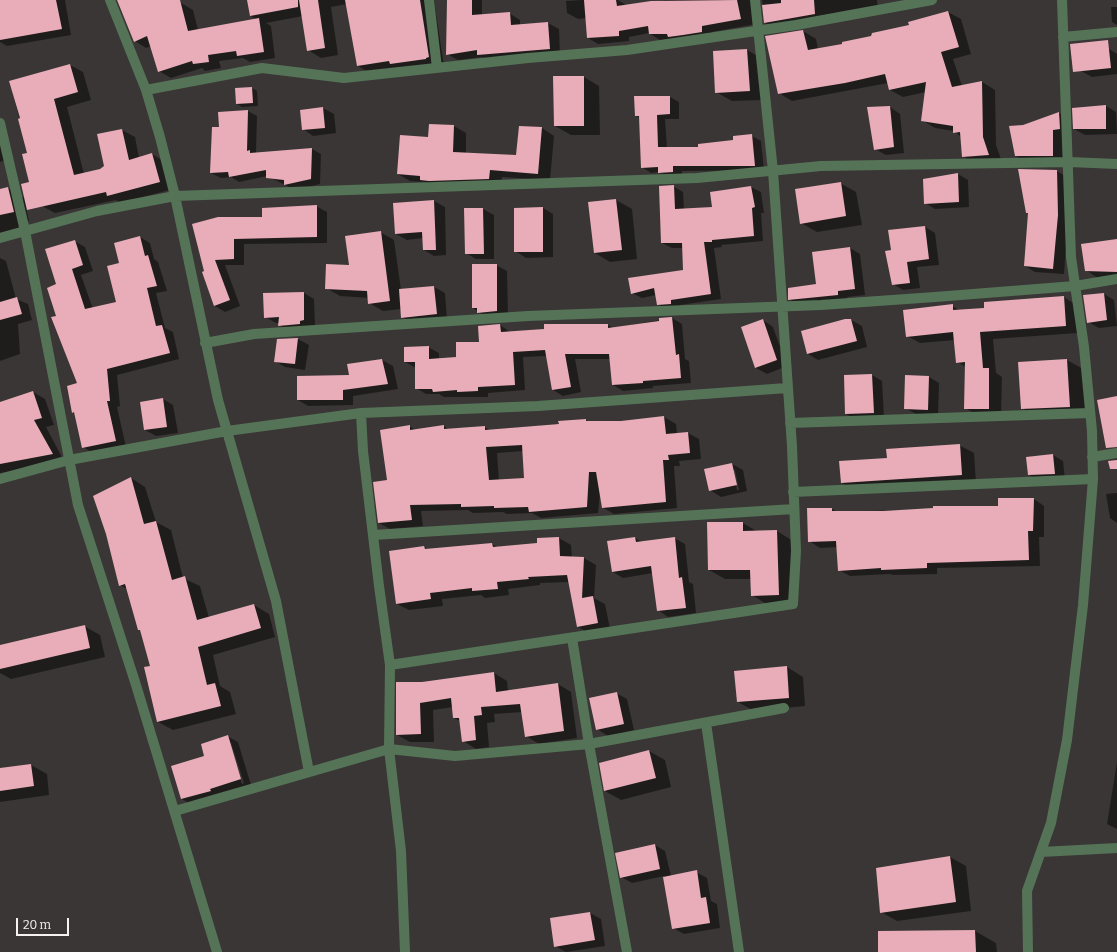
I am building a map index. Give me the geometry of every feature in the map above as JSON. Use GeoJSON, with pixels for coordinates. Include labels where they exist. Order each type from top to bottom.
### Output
{"type":"FeatureCollection","features":[{"type":"Feature","properties":{"kind":"street"},"geometry":{"type":"LineString","coordinates":[[110,0],[146,90],[175,196],[218,400],[276,601],[309,772]]}},
{"type":"Feature","properties":{"kind":"street"},"geometry":{"type":"LineString","coordinates":[[429,0],[437,68]]}},
{"type":"Feature","properties":{"kind":"street"},"geometry":{"type":"LineString","coordinates":[[390,665],[794,604],[796,551],[790,423],[773,171],[755,0]]}},
{"type":"Feature","properties":{"kind":"street"},"geometry":{"type":"LineString","coordinates":[[146,90],[262,68],[344,78],[627,50],[758,31],[932,0]]}},
{"type":"Feature","properties":{"kind":"street"},"geometry":{"type":"LineString","coordinates":[[1028,952],[1027,891],[1051,823],[1067,740],[1083,605],[1092,479],[1090,413],[1084,347],[1071,257],[1069,162],[1062,0]]}},
{"type":"Feature","properties":{"kind":"street"},"geometry":{"type":"LineString","coordinates":[[1063,37],[1117,32]]}},
{"type":"Feature","properties":{"kind":"street"},"geometry":{"type":"LineString","coordinates":[[0,123],[25,231],[68,460],[78,505],[136,685],[217,952]]}},
{"type":"Feature","properties":{"kind":"street"},"geometry":{"type":"LineString","coordinates":[[0,238],[97,211],[175,196],[650,180],[821,166],[1069,162],[1117,164]]}},
{"type":"Feature","properties":{"kind":"street"},"geometry":{"type":"LineString","coordinates":[[205,343],[254,334],[528,316],[781,306],[935,297],[1075,286],[1117,279]]}},
{"type":"Feature","properties":{"kind":"street"},"geometry":{"type":"LineString","coordinates":[[0,479],[68,460],[227,430],[361,413],[538,406],[787,388]]}},
{"type":"Feature","properties":{"kind":"street"},"geometry":{"type":"LineString","coordinates":[[361,413],[373,535],[390,665],[389,749],[401,851],[405,952]]}},
{"type":"Feature","properties":{"kind":"street"},"geometry":{"type":"LineString","coordinates":[[790,423],[1090,413]]}},
{"type":"Feature","properties":{"kind":"street"},"geometry":{"type":"LineString","coordinates":[[1092,457],[1117,453]]}},
{"type":"Feature","properties":{"kind":"street"},"geometry":{"type":"LineString","coordinates":[[793,492],[1092,479]]}},
{"type":"Feature","properties":{"kind":"street"},"geometry":{"type":"LineString","coordinates":[[373,535],[794,509]]}},
{"type":"Feature","properties":{"kind":"street"},"geometry":{"type":"LineString","coordinates":[[572,638],[589,744],[628,952]]}},
{"type":"Feature","properties":{"kind":"street"},"geometry":{"type":"LineString","coordinates":[[175,811],[389,749],[455,756],[589,744],[784,708]]}},
{"type":"Feature","properties":{"kind":"street"},"geometry":{"type":"LineString","coordinates":[[706,723],[739,952]]}},
{"type":"Feature","properties":{"kind":"street"},"geometry":{"type":"LineString","coordinates":[[1041,852],[1117,848]]}},
{"type":"Feature","properties":{"kind":"building"},"geometry":{"type":"Polygon","coordinates":[[[0,0],[56,0],[62,29],[0,40],[0,0]]]}},
{"type":"Feature","properties":{"kind":"building"},"geometry":{"type":"Polygon","coordinates":[[[117,0],[180,0],[188,31],[259,18],[264,52],[237,56],[236,51],[208,55],[209,62],[193,64],[192,61],[158,72],[147,36],[134,42],[117,0]]]}},
{"type":"Feature","properties":{"kind":"building"},"geometry":{"type":"Polygon","coordinates":[[[247,0],[298,0],[298,7],[250,16],[247,0]]]}},
{"type":"Feature","properties":{"kind":"building"},"geometry":{"type":"Polygon","coordinates":[[[299,0],[318,0],[325,48],[307,51],[299,0]]]}},
{"type":"Feature","properties":{"kind":"building"},"geometry":{"type":"Polygon","coordinates":[[[345,0],[420,0],[429,57],[426,59],[390,64],[389,61],[357,66],[345,0]]]}},
{"type":"Feature","properties":{"kind":"building"},"geometry":{"type":"Polygon","coordinates":[[[447,0],[472,0],[472,15],[510,12],[511,25],[548,22],[550,49],[477,55],[477,50],[446,55],[447,0]]]}},
{"type":"Feature","properties":{"kind":"building"},"geometry":{"type":"Polygon","coordinates":[[[584,0],[616,0],[617,6],[651,1],[737,0],[741,19],[702,26],[702,32],[668,37],[667,34],[649,34],[648,26],[619,31],[619,36],[587,38],[584,0]]]}},
{"type":"Feature","properties":{"kind":"building"},"geometry":{"type":"Polygon","coordinates":[[[781,0],[814,0],[815,14],[764,23],[762,5],[781,3],[781,0]]]}},
{"type":"Feature","properties":{"kind":"building"},"geometry":{"type":"Polygon","coordinates":[[[948,11],[959,47],[941,52],[952,87],[982,81],[983,137],[989,155],[962,157],[960,132],[953,133],[953,126],[921,121],[926,82],[889,90],[885,74],[845,83],[778,94],[765,36],[803,30],[808,50],[842,44],[842,42],[871,36],[872,33],[909,25],[908,22],[948,11]]]}},
{"type":"Feature","properties":{"kind":"building"},"geometry":{"type":"Polygon","coordinates":[[[1108,40],[1111,68],[1073,72],[1070,44],[1108,40]]]}},
{"type":"Feature","properties":{"kind":"building"},"geometry":{"type":"Polygon","coordinates":[[[747,49],[750,91],[715,93],[713,51],[747,49]]]}},
{"type":"Feature","properties":{"kind":"building"},"geometry":{"type":"Polygon","coordinates":[[[70,64],[78,92],[54,99],[74,175],[100,169],[104,166],[97,134],[122,129],[129,160],[152,153],[160,182],[107,196],[106,192],[27,210],[21,184],[29,182],[22,154],[27,153],[18,119],[20,118],[9,81],[70,64]]]}},
{"type":"Feature","properties":{"kind":"building"},"geometry":{"type":"Polygon","coordinates":[[[553,76],[584,76],[584,126],[554,126],[553,76]]]}},
{"type":"Feature","properties":{"kind":"building"},"geometry":{"type":"Polygon","coordinates":[[[252,87],[253,103],[236,104],[235,88],[252,87]]]}},
{"type":"Feature","properties":{"kind":"building"},"geometry":{"type":"Polygon","coordinates":[[[634,96],[670,96],[670,114],[657,115],[658,147],[698,147],[698,144],[733,140],[733,136],[752,134],[755,166],[673,166],[673,172],[658,173],[658,167],[641,168],[639,116],[635,116],[634,96]]]}},
{"type":"Feature","properties":{"kind":"building"},"geometry":{"type":"Polygon","coordinates":[[[1106,105],[1106,129],[1073,129],[1072,108],[1106,105]]]}},
{"type":"Feature","properties":{"kind":"building"},"geometry":{"type":"Polygon","coordinates":[[[890,106],[894,147],[874,150],[867,107],[890,106]]]}},
{"type":"Feature","properties":{"kind":"building"},"geometry":{"type":"Polygon","coordinates":[[[323,107],[325,128],[302,130],[300,110],[323,107]]]}},
{"type":"Feature","properties":{"kind":"building"},"geometry":{"type":"Polygon","coordinates":[[[248,110],[247,151],[250,150],[250,153],[312,148],[311,179],[284,185],[284,180],[266,178],[266,170],[229,177],[228,172],[210,173],[212,127],[219,127],[218,112],[248,110]]]}},
{"type":"Feature","properties":{"kind":"building"},"geometry":{"type":"Polygon","coordinates":[[[1059,112],[1060,129],[1053,130],[1053,156],[1015,156],[1009,126],[1023,125],[1059,112]]]}},
{"type":"Feature","properties":{"kind":"building"},"geometry":{"type":"Polygon","coordinates":[[[429,124],[454,125],[453,152],[516,155],[519,126],[542,127],[538,174],[490,170],[489,179],[429,181],[420,180],[420,176],[397,174],[400,135],[428,137],[429,124]]]}},
{"type":"Feature","properties":{"kind":"building"},"geometry":{"type":"Polygon","coordinates":[[[1018,169],[1057,170],[1058,215],[1053,269],[1024,266],[1028,213],[1026,213],[1018,169]]]}},
{"type":"Feature","properties":{"kind":"building"},"geometry":{"type":"Polygon","coordinates":[[[958,173],[959,202],[924,204],[923,179],[958,173]]]}},
{"type":"Feature","properties":{"kind":"building"},"geometry":{"type":"Polygon","coordinates":[[[841,182],[846,216],[800,224],[795,189],[841,182]]]}},
{"type":"Feature","properties":{"kind":"building"},"geometry":{"type":"Polygon","coordinates":[[[674,185],[675,209],[712,207],[710,192],[751,186],[755,207],[752,208],[754,236],[704,242],[711,294],[671,300],[671,304],[657,305],[654,288],[631,294],[628,278],[683,270],[682,243],[661,243],[659,186],[674,185]]]}},
{"type":"Feature","properties":{"kind":"building"},"geometry":{"type":"Polygon","coordinates":[[[8,187],[14,212],[0,215],[0,189],[8,187]]]}},
{"type":"Feature","properties":{"kind":"building"},"geometry":{"type":"Polygon","coordinates":[[[616,199],[622,250],[594,253],[588,202],[616,199]]]}},
{"type":"Feature","properties":{"kind":"building"},"geometry":{"type":"Polygon","coordinates":[[[434,200],[436,250],[423,250],[422,232],[395,234],[393,203],[434,200]]]}},
{"type":"Feature","properties":{"kind":"building"},"geometry":{"type":"Polygon","coordinates":[[[317,205],[317,237],[234,239],[234,259],[215,260],[230,300],[214,306],[202,272],[204,271],[192,224],[218,217],[262,217],[262,208],[317,205]]]}},
{"type":"Feature","properties":{"kind":"building"},"geometry":{"type":"Polygon","coordinates":[[[543,207],[543,252],[514,252],[514,208],[543,207]]]}},
{"type":"Feature","properties":{"kind":"building"},"geometry":{"type":"Polygon","coordinates":[[[464,208],[483,208],[484,254],[465,254],[464,208]]]}},
{"type":"Feature","properties":{"kind":"building"},"geometry":{"type":"Polygon","coordinates":[[[925,226],[929,259],[907,262],[910,283],[892,285],[885,251],[891,250],[888,230],[925,226]]]}},
{"type":"Feature","properties":{"kind":"building"},"geometry":{"type":"Polygon","coordinates":[[[381,231],[390,301],[368,304],[367,291],[325,289],[326,264],[349,265],[345,236],[381,231]]]}},
{"type":"Feature","properties":{"kind":"building"},"geometry":{"type":"Polygon","coordinates":[[[140,236],[145,256],[148,255],[157,286],[147,288],[156,326],[162,325],[170,353],[107,369],[110,401],[107,401],[116,441],[82,448],[74,412],[72,413],[67,386],[77,383],[51,317],[56,316],[47,288],[56,284],[45,249],[75,240],[83,265],[72,269],[85,309],[116,302],[107,266],[119,263],[114,243],[140,236]]]}},
{"type":"Feature","properties":{"kind":"building"},"geometry":{"type":"Polygon","coordinates":[[[1117,239],[1117,272],[1085,271],[1081,244],[1117,239]]]}},
{"type":"Feature","properties":{"kind":"building"},"geometry":{"type":"Polygon","coordinates":[[[850,247],[855,289],[838,291],[838,295],[788,300],[788,288],[816,284],[812,252],[850,247]]]}},
{"type":"Feature","properties":{"kind":"building"},"geometry":{"type":"Polygon","coordinates":[[[472,264],[497,264],[497,311],[477,313],[477,308],[472,308],[472,264]]]}},
{"type":"Feature","properties":{"kind":"building"},"geometry":{"type":"Polygon","coordinates":[[[434,286],[437,314],[401,318],[399,289],[434,286]]]}},
{"type":"Feature","properties":{"kind":"building"},"geometry":{"type":"Polygon","coordinates":[[[304,292],[304,320],[300,321],[300,324],[278,326],[279,317],[264,318],[263,293],[304,292]]]}},
{"type":"Feature","properties":{"kind":"building"},"geometry":{"type":"Polygon","coordinates":[[[1104,293],[1107,320],[1087,323],[1083,295],[1104,293]]]}},
{"type":"Feature","properties":{"kind":"building"},"geometry":{"type":"Polygon","coordinates":[[[1064,296],[1066,326],[980,332],[983,368],[989,368],[989,409],[964,409],[965,362],[956,363],[953,332],[906,337],[903,310],[953,304],[953,310],[984,308],[984,302],[1064,296]]]}},
{"type":"Feature","properties":{"kind":"building"},"geometry":{"type":"Polygon","coordinates":[[[17,297],[22,314],[0,320],[0,302],[17,297]]]}},
{"type":"Feature","properties":{"kind":"building"},"geometry":{"type":"Polygon","coordinates":[[[672,317],[676,355],[679,354],[681,378],[612,385],[609,354],[565,354],[571,387],[552,390],[545,350],[513,352],[515,385],[478,387],[478,391],[457,392],[457,390],[433,392],[432,389],[415,389],[415,362],[404,362],[404,347],[429,346],[429,359],[456,357],[456,342],[479,342],[478,326],[500,324],[501,332],[544,329],[544,324],[608,324],[608,328],[659,321],[659,318],[672,317]]]}},
{"type":"Feature","properties":{"kind":"building"},"geometry":{"type":"Polygon","coordinates":[[[763,319],[777,360],[755,368],[741,327],[763,319]]]}},
{"type":"Feature","properties":{"kind":"building"},"geometry":{"type":"Polygon","coordinates":[[[845,319],[851,319],[857,341],[807,354],[801,331],[845,319]]]}},
{"type":"Feature","properties":{"kind":"building"},"geometry":{"type":"Polygon","coordinates":[[[298,338],[295,364],[274,362],[277,339],[298,338]]]}},
{"type":"Feature","properties":{"kind":"building"},"geometry":{"type":"Polygon","coordinates":[[[382,359],[388,384],[343,390],[343,400],[297,400],[297,376],[349,375],[347,364],[382,359]]]}},
{"type":"Feature","properties":{"kind":"building"},"geometry":{"type":"Polygon","coordinates":[[[1067,359],[1070,407],[1021,409],[1018,362],[1067,359]]]}},
{"type":"Feature","properties":{"kind":"building"},"geometry":{"type":"Polygon","coordinates":[[[872,374],[874,413],[845,414],[844,375],[872,374]]]}},
{"type":"Feature","properties":{"kind":"building"},"geometry":{"type":"Polygon","coordinates":[[[905,375],[929,376],[928,410],[904,409],[905,375]]]}},
{"type":"Feature","properties":{"kind":"building"},"geometry":{"type":"Polygon","coordinates":[[[33,391],[42,418],[34,420],[53,454],[0,464],[0,402],[33,391]]]}},
{"type":"Feature","properties":{"kind":"building"},"geometry":{"type":"Polygon","coordinates":[[[1117,396],[1117,447],[1106,448],[1097,400],[1117,396]]]}},
{"type":"Feature","properties":{"kind":"building"},"geometry":{"type":"Polygon","coordinates":[[[163,398],[167,427],[144,430],[140,402],[163,398]]]}},
{"type":"Feature","properties":{"kind":"building"},"geometry":{"type":"Polygon","coordinates":[[[664,416],[666,434],[688,432],[690,453],[668,455],[669,460],[663,460],[666,502],[602,508],[596,472],[589,472],[587,507],[529,512],[528,507],[461,507],[461,504],[410,505],[412,520],[378,523],[373,482],[387,480],[380,430],[410,425],[410,430],[444,425],[444,429],[485,426],[485,430],[559,424],[558,421],[586,419],[586,421],[621,421],[664,416]],[[522,445],[486,447],[489,480],[524,478],[522,445]]]}},
{"type":"Feature","properties":{"kind":"building"},"geometry":{"type":"Polygon","coordinates":[[[960,444],[962,475],[841,483],[839,461],[887,458],[886,449],[960,444]]]}},
{"type":"Feature","properties":{"kind":"building"},"geometry":{"type":"Polygon","coordinates":[[[1053,454],[1055,474],[1028,475],[1026,457],[1053,454]]]}},
{"type":"Feature","properties":{"kind":"building"},"geometry":{"type":"Polygon","coordinates":[[[1117,460],[1117,469],[1110,469],[1108,461],[1117,460]]]}},
{"type":"Feature","properties":{"kind":"building"},"geometry":{"type":"Polygon","coordinates":[[[732,463],[737,485],[709,491],[704,469],[732,463]]]}},
{"type":"Feature","properties":{"kind":"building"},"geometry":{"type":"Polygon","coordinates":[[[131,477],[144,524],[156,521],[172,580],[185,576],[197,620],[254,604],[261,628],[198,647],[207,685],[215,683],[221,706],[157,722],[144,667],[150,666],[140,630],[138,630],[125,584],[119,586],[106,534],[93,496],[131,477]]]}},
{"type":"Feature","properties":{"kind":"building"},"geometry":{"type":"Polygon","coordinates":[[[998,498],[1034,498],[1033,531],[1028,531],[1029,560],[927,563],[927,568],[881,570],[881,568],[838,571],[836,541],[808,542],[807,508],[832,508],[832,511],[883,511],[933,508],[933,506],[998,506],[998,498]]]}},
{"type":"Feature","properties":{"kind":"building"},"geometry":{"type":"Polygon","coordinates":[[[707,522],[743,522],[743,531],[777,530],[779,595],[751,596],[750,570],[708,570],[707,522]]]}},
{"type":"Feature","properties":{"kind":"building"},"geometry":{"type":"Polygon","coordinates":[[[559,537],[560,556],[584,557],[582,598],[593,596],[598,623],[577,627],[567,575],[528,577],[529,579],[497,582],[498,589],[472,591],[472,588],[430,593],[431,599],[396,604],[389,551],[424,546],[425,549],[492,543],[493,547],[537,543],[537,538],[559,537]]]}},
{"type":"Feature","properties":{"kind":"building"},"geometry":{"type":"Polygon","coordinates":[[[635,537],[636,542],[675,537],[679,578],[682,577],[686,608],[657,611],[651,566],[612,572],[607,541],[635,537]]]}},
{"type":"Feature","properties":{"kind":"building"},"geometry":{"type":"Polygon","coordinates":[[[85,625],[90,648],[0,669],[0,645],[85,625]]]}},
{"type":"Feature","properties":{"kind":"building"},"geometry":{"type":"Polygon","coordinates":[[[787,666],[789,698],[737,702],[734,671],[787,666]]]}},
{"type":"Feature","properties":{"kind":"building"},"geometry":{"type":"Polygon","coordinates":[[[494,672],[496,692],[558,683],[564,731],[525,737],[520,704],[481,707],[482,715],[474,716],[476,740],[462,742],[459,718],[453,718],[451,698],[420,703],[421,734],[396,735],[396,682],[422,682],[494,672]]]}},
{"type":"Feature","properties":{"kind":"building"},"geometry":{"type":"Polygon","coordinates":[[[617,692],[624,724],[596,730],[589,698],[617,692]]]}},
{"type":"Feature","properties":{"kind":"building"},"geometry":{"type":"Polygon","coordinates":[[[228,735],[241,779],[210,789],[211,791],[181,799],[171,766],[204,756],[201,744],[228,735]]]}},
{"type":"Feature","properties":{"kind":"building"},"geometry":{"type":"Polygon","coordinates":[[[649,750],[656,778],[604,791],[599,763],[649,750]]]}},
{"type":"Feature","properties":{"kind":"building"},"geometry":{"type":"Polygon","coordinates":[[[31,764],[34,786],[0,791],[0,768],[31,764]]]}},
{"type":"Feature","properties":{"kind":"building"},"geometry":{"type":"Polygon","coordinates":[[[655,844],[660,869],[620,878],[615,853],[655,844]]]}},
{"type":"Feature","properties":{"kind":"building"},"geometry":{"type":"Polygon","coordinates":[[[950,856],[956,902],[880,913],[876,868],[950,856]]]}},
{"type":"Feature","properties":{"kind":"building"},"geometry":{"type":"Polygon","coordinates":[[[697,870],[701,898],[706,897],[710,923],[672,929],[663,877],[697,870]]]}},
{"type":"Feature","properties":{"kind":"building"},"geometry":{"type":"Polygon","coordinates":[[[590,912],[595,940],[554,947],[550,918],[590,912]]]}},
{"type":"Feature","properties":{"kind":"building"},"geometry":{"type":"Polygon","coordinates":[[[975,930],[976,952],[878,952],[878,931],[975,930]]]}}]}
